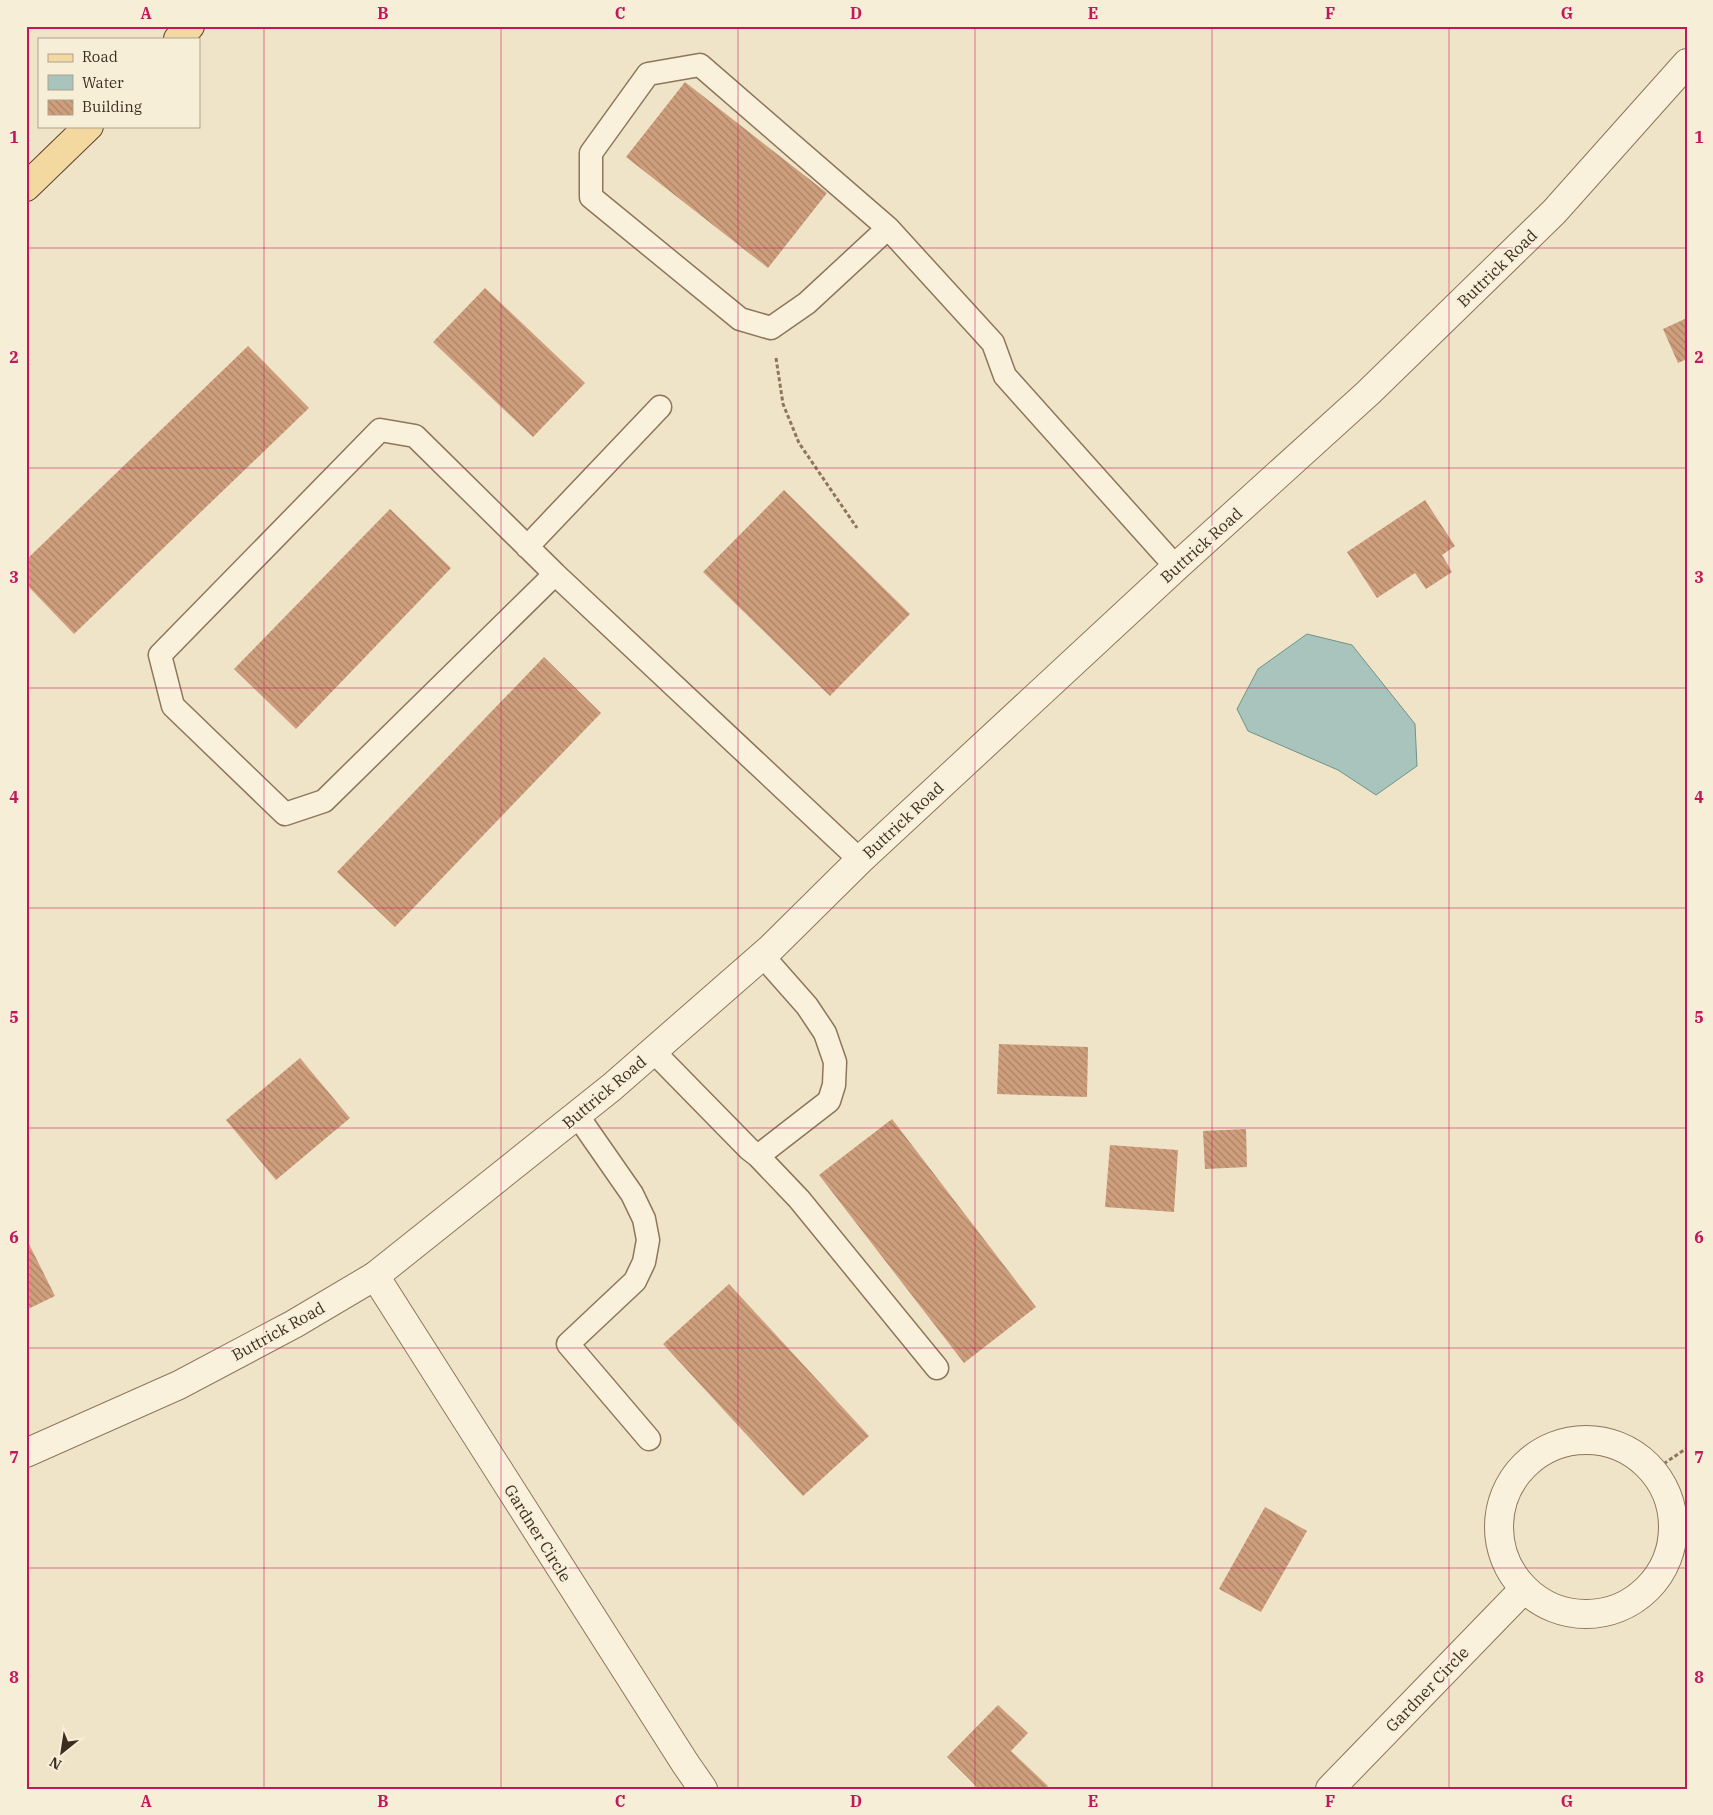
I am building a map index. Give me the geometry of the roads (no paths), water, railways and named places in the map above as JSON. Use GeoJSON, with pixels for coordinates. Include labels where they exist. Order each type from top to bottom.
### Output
{"type":"FeatureCollection","features":[{"type":"Feature","properties":{"kind":"main road"},"geometry":{"type":"LineString","coordinates":[[179,38],[190,26]]}},
{"type":"Feature","properties":{"kind":"main road"},"geometry":{"type":"LineString","coordinates":[[26,187],[86,128]]}},
{"type":"Feature","properties":{"kind":"street","name":"Buttrick Road"},"geometry":{"type":"LineString","coordinates":[[26,1453],[179,1385],[294,1324],[375,1276],[577,1115],[762,955],[860,860],[1176,567],[1368,394],[1554,212],[1687,63]]}},
{"type":"Feature","properties":{"kind":"street","name":"Gardner Circle"},"geometry":{"type":"LineString","coordinates":[[375,1276],[703,1789]]}},
{"type":"Feature","properties":{"kind":"street"},"geometry":{"type":"LineString","coordinates":[[1577,1440],[1605,1442],[1632,1452],[1653,1471],[1668,1497],[1674,1526],[1669,1555],[1655,1582],[1633,1601],[1606,1613],[1576,1615],[1548,1607],[1523,1590],[1507,1567],[1498,1539],[1499,1511],[1508,1485],[1526,1462],[1550,1447],[1577,1440]]}},
{"type":"Feature","properties":{"kind":"street","name":"Gardner Circle"},"geometry":{"type":"LineString","coordinates":[[1330,1789],[1523,1590]]}},
{"type":"Feature","properties":{"kind":"lane"},"geometry":{"type":"LineString","coordinates":[[888,228],[806,303],[771,328],[740,319],[591,197],[591,153],[648,74],[700,65],[888,228],[993,343],[1005,376],[1176,567]]}},
{"type":"Feature","properties":{"kind":"lane"},"geometry":{"type":"LineString","coordinates":[[527,547],[660,406]]}},
{"type":"Feature","properties":{"kind":"lane"},"geometry":{"type":"LineString","coordinates":[[555,574],[324,801],[285,814],[173,706],[160,655],[380,430],[416,436],[555,574],[860,860]]}},
{"type":"Feature","properties":{"kind":"lane"},"geometry":{"type":"LineString","coordinates":[[758,1156],[829,1100],[834,1085],[835,1062],[825,1033],[808,1006],[762,955]]}},
{"type":"Feature","properties":{"kind":"lane"},"geometry":{"type":"LineString","coordinates":[[653,1051],[799,1199],[937,1368]]}},
{"type":"Feature","properties":{"kind":"lane"},"geometry":{"type":"LineString","coordinates":[[577,1115],[632,1194],[644,1219],[648,1240],[644,1262],[635,1281],[568,1344],[649,1439]]}},
{"type":"Feature","properties":{"kind":"water"},"geometry":{"type":"Polygon","coordinates":[[[1307,634],[1352,645],[1415,724],[1417,766],[1376,795],[1338,770],[1248,731],[1237,709],[1258,669],[1307,634]]]}}]}
